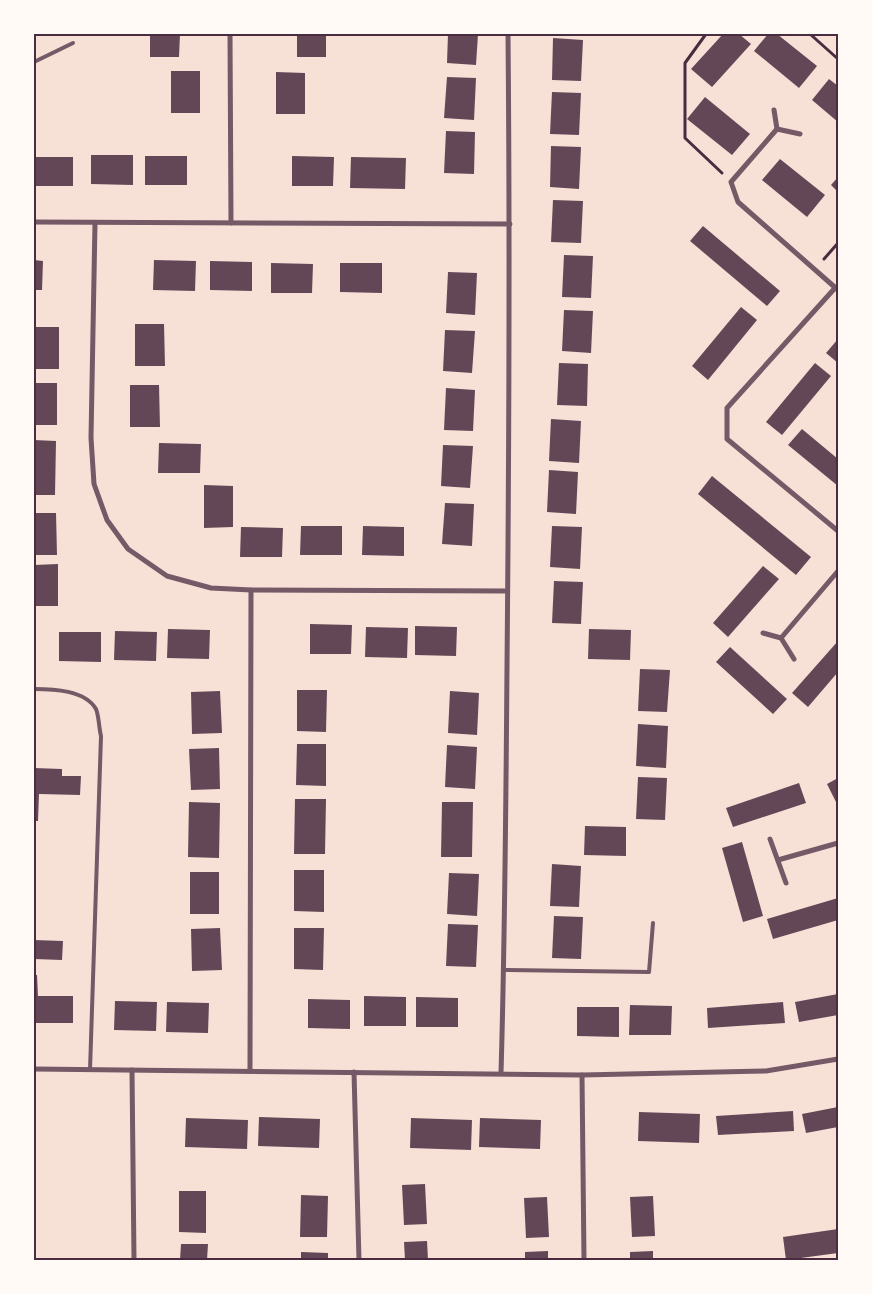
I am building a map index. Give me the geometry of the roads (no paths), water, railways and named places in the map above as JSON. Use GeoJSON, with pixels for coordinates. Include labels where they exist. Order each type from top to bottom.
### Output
{"type":"FeatureCollection","features":[{"type":"Feature","properties":{"kind":"street"},"geometry":{"type":"LineString","coordinates":[[230,34],[231,223]]}},
{"type":"Feature","properties":{"kind":"street"},"geometry":{"type":"LineString","coordinates":[[501,1073],[504,970],[510,224],[508,34]]}},
{"type":"Feature","properties":{"kind":"street"},"geometry":{"type":"LineString","coordinates":[[774,110],[777,129],[731,182],[738,202],[837,289],[727,408],[727,439],[838,531]]}},
{"type":"Feature","properties":{"kind":"street"},"geometry":{"type":"LineString","coordinates":[[777,129],[800,134]]}},
{"type":"Feature","properties":{"kind":"street"},"geometry":{"type":"LineString","coordinates":[[34,222],[510,224]]}},
{"type":"Feature","properties":{"kind":"street"},"geometry":{"type":"LineString","coordinates":[[95,223],[91,438],[94,484],[107,520],[128,549],[167,576],[211,588],[251,590],[507,591]]}},
{"type":"Feature","properties":{"kind":"street"},"geometry":{"type":"LineString","coordinates":[[781,638],[838,571]]}},
{"type":"Feature","properties":{"kind":"street"},"geometry":{"type":"LineString","coordinates":[[250,1071],[251,590]]}},
{"type":"Feature","properties":{"kind":"street"},"geometry":{"type":"LineString","coordinates":[[763,633],[781,638],[794,659]]}},
{"type":"Feature","properties":{"kind":"street"},"geometry":{"type":"LineString","coordinates":[[770,839],[786,883]]}},
{"type":"Feature","properties":{"kind":"street"},"geometry":{"type":"LineString","coordinates":[[778,860],[838,843]]}},
{"type":"Feature","properties":{"kind":"street"},"geometry":{"type":"LineString","coordinates":[[34,1069],[582,1075],[766,1071],[838,1060]]}},
{"type":"Feature","properties":{"kind":"street"},"geometry":{"type":"LineString","coordinates":[[132,1070],[134,1260]]}},
{"type":"Feature","properties":{"kind":"street"},"geometry":{"type":"LineString","coordinates":[[354,1072],[360,1260]]}},
{"type":"Feature","properties":{"kind":"street"},"geometry":{"type":"LineString","coordinates":[[582,1075],[584,1260]]}},
{"type":"Feature","properties":{"kind":"lane"},"geometry":{"type":"LineString","coordinates":[[34,62],[73,44]]}},
{"type":"Feature","properties":{"kind":"lane"},"geometry":{"type":"LineString","coordinates":[[34,689],[47,689],[82,696],[96,709],[101,736],[90,1070]]}},
{"type":"Feature","properties":{"kind":"lane"},"geometry":{"type":"LineString","coordinates":[[504,970],[649,972],[653,923]]}}]}
